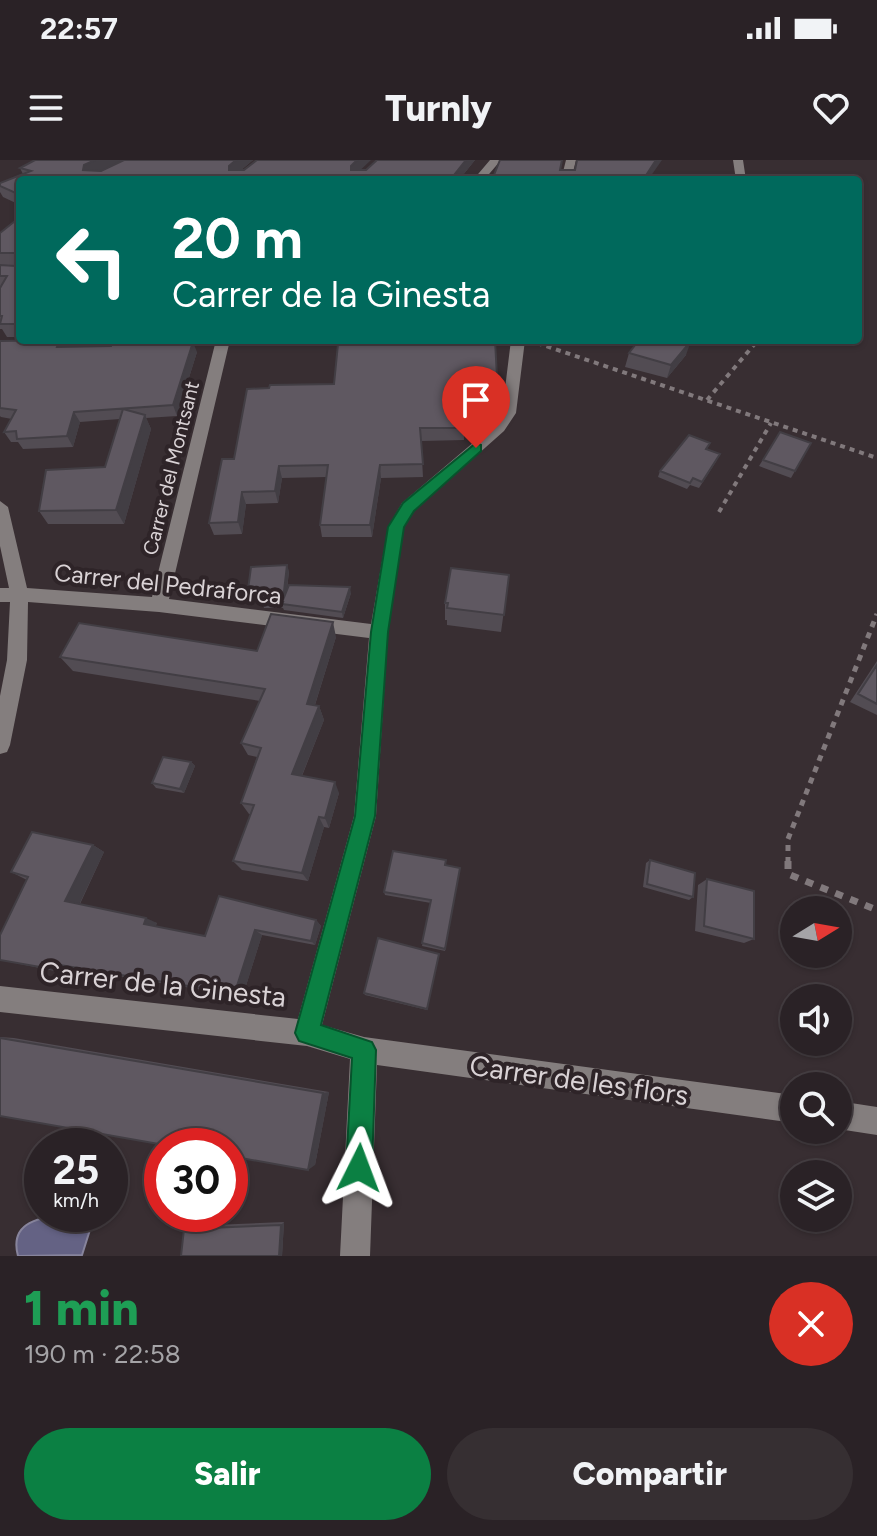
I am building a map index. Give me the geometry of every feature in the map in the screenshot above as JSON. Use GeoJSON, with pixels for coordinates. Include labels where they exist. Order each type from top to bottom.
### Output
{"type":"FeatureCollection","features":[{"type":"Feature","properties":{"kind":"street"},"geometry":{"type":"LineString","coordinates":[[482,176],[496,160]]}},
{"type":"Feature","properties":{"kind":"street","name":"Carrer del Montsant"},"geometry":{"type":"LineString","coordinates":[[159,605],[222,344]]}},
{"type":"Feature","properties":{"kind":"street"},"geometry":{"type":"LineString","coordinates":[[307,1033],[365,816],[379,632],[396,527],[408,507],[499,428],[509,413],[518,344]]}},
{"type":"Feature","properties":{"kind":"street"},"geometry":{"type":"LineString","coordinates":[[0,507],[17,660],[0,745]]}},
{"type":"Feature","properties":{"kind":"street","name":"Carrer del Pedraforca"},"geometry":{"type":"LineString","coordinates":[[10,594],[159,605],[379,632]]}},
{"type":"Feature","properties":{"kind":"street","name":"Carrer de la Ginesta"},"geometry":{"type":"LineString","coordinates":[[0,999],[307,1033],[364,1050]]}},
{"type":"Feature","properties":{"kind":"street"},"geometry":{"type":"LineString","coordinates":[[355,1256],[364,1050]]}},
{"type":"Feature","properties":{"kind":"street","name":"Carrer de les flors"},"geometry":{"type":"LineString","coordinates":[[364,1050],[780,1107]]}},
{"type":"Feature","properties":{"kind":"street"},"geometry":{"type":"LineString","coordinates":[[852,1117],[877,1121]]}},
{"type":"Feature","properties":{"kind":"path"},"geometry":{"type":"LineString","coordinates":[[540,344],[877,458]]}},
{"type":"Feature","properties":{"kind":"path"},"geometry":{"type":"LineString","coordinates":[[707,401],[755,344]]}},
{"type":"Feature","properties":{"kind":"path"},"geometry":{"type":"LineString","coordinates":[[719,512],[771,423]]}},
{"type":"Feature","properties":{"kind":"path"},"geometry":{"type":"LineString","coordinates":[[877,614],[788,839],[788,874],[877,910]]}},
{"type":"Feature","properties":{"kind":"shaded area"},"geometry":{"type":"Polygon","coordinates":[[[24,1227],[24,1232],[89,1232],[82,1255],[18,1256],[18,1234],[24,1227]]]}},
{"type":"Feature","properties":{"kind":"building"},"geometry":{"type":"Polygon","coordinates":[[[35,160],[95,160],[84,165],[83,170],[101,171],[124,160],[236,160],[229,170],[244,170],[257,160],[357,160],[351,170],[366,170],[377,160],[466,160],[453,176],[18,176],[31,171],[20,168],[35,160]]]}},
{"type":"Feature","properties":{"kind":"building"},"geometry":{"type":"Polygon","coordinates":[[[500,160],[562,160],[560,170],[575,170],[577,160],[656,160],[646,176],[494,176],[500,160]]]}},
{"type":"Feature","properties":{"kind":"building"},"geometry":{"type":"Polygon","coordinates":[[[16,177],[16,193],[0,186],[0,183],[16,177]]]}},
{"type":"Feature","properties":{"kind":"building"},"geometry":{"type":"Polygon","coordinates":[[[16,220],[16,253],[0,253],[0,233],[16,220]]]}},
{"type":"Feature","properties":{"kind":"building"},"geometry":{"type":"Polygon","coordinates":[[[16,253],[16,324],[0,324],[0,288],[7,276],[0,276],[0,265],[15,266],[16,253]]]}},
{"type":"Feature","properties":{"kind":"building"},"geometry":{"type":"Polygon","coordinates":[[[0,341],[58,344],[57,347],[192,344],[173,405],[74,412],[67,436],[17,439],[16,431],[4,432],[16,410],[0,408],[0,341]]]}},
{"type":"Feature","properties":{"kind":"building"},"geometry":{"type":"Polygon","coordinates":[[[338,344],[495,344],[497,377],[463,376],[464,428],[420,428],[423,464],[380,465],[370,525],[320,525],[328,465],[279,466],[275,491],[242,492],[238,522],[209,523],[222,459],[234,459],[247,389],[269,388],[270,385],[334,384],[338,344]]]}},
{"type":"Feature","properties":{"kind":"building"},"geometry":{"type":"Polygon","coordinates":[[[636,344],[688,344],[671,365],[629,353],[636,344]]]}},
{"type":"Feature","properties":{"kind":"building"},"geometry":{"type":"Polygon","coordinates":[[[123,409],[145,415],[116,510],[39,511],[46,470],[105,467],[123,409]]]}},
{"type":"Feature","properties":{"kind":"building"},"geometry":{"type":"Polygon","coordinates":[[[780,432],[811,443],[795,471],[763,460],[780,432]]]}},
{"type":"Feature","properties":{"kind":"building"},"geometry":{"type":"Polygon","coordinates":[[[689,435],[710,443],[706,449],[720,454],[702,482],[693,478],[690,483],[660,471],[689,435]]]}},
{"type":"Feature","properties":{"kind":"building"},"geometry":{"type":"Polygon","coordinates":[[[287,565],[283,600],[289,585],[350,587],[342,612],[283,602],[262,602],[262,596],[247,597],[251,567],[287,565]]]}},
{"type":"Feature","properties":{"kind":"building"},"geometry":{"type":"Polygon","coordinates":[[[451,568],[509,575],[504,615],[447,608],[448,603],[445,603],[451,568]]]}},
{"type":"Feature","properties":{"kind":"building"},"geometry":{"type":"Polygon","coordinates":[[[271,614],[333,622],[307,704],[319,706],[292,774],[335,782],[325,818],[319,817],[302,873],[233,861],[254,805],[241,803],[261,748],[241,743],[265,689],[60,657],[79,623],[257,651],[271,614]]]}},
{"type":"Feature","properties":{"kind":"building"},"geometry":{"type":"Polygon","coordinates":[[[877,665],[877,704],[858,694],[877,665]]]}},
{"type":"Feature","properties":{"kind":"building"},"geometry":{"type":"Polygon","coordinates":[[[163,757],[191,762],[180,789],[152,783],[163,757]]]}},
{"type":"Feature","properties":{"kind":"building"},"geometry":{"type":"Polygon","coordinates":[[[32,832],[93,845],[65,901],[146,918],[144,924],[205,936],[219,896],[316,920],[311,941],[255,930],[236,989],[221,986],[219,991],[42,962],[40,967],[0,960],[0,935],[28,877],[11,872],[32,832]]]}},
{"type":"Feature","properties":{"kind":"building"},"geometry":{"type":"Polygon","coordinates":[[[393,851],[446,860],[445,865],[460,868],[445,949],[422,943],[431,900],[384,892],[393,851]]]}},
{"type":"Feature","properties":{"kind":"building"},"geometry":{"type":"Polygon","coordinates":[[[650,860],[695,873],[693,897],[647,884],[650,860]]]}},
{"type":"Feature","properties":{"kind":"building"},"geometry":{"type":"Polygon","coordinates":[[[707,879],[754,891],[754,939],[704,926],[707,879]]]}},
{"type":"Feature","properties":{"kind":"building"},"geometry":{"type":"Polygon","coordinates":[[[378,938],[439,954],[427,1009],[364,993],[378,938]]]}},
{"type":"Feature","properties":{"kind":"building"},"geometry":{"type":"Polygon","coordinates":[[[0,1038],[323,1093],[308,1170],[248,1159],[248,1128],[144,1128],[144,1141],[128,1139],[128,1128],[68,1128],[0,1116],[0,1038]]]}},
{"type":"Feature","properties":{"kind":"building"},"geometry":{"type":"Polygon","coordinates":[[[281,1225],[279,1256],[181,1256],[184,1232],[248,1232],[248,1226],[281,1225]]]}},
{"type":"Feature","properties":{"kind":"route"},"geometry":{"type":"LineString","coordinates":[[359,1168],[364,1050],[307,1033],[365,816],[379,632],[396,527],[408,507],[476,448]]}}]}
